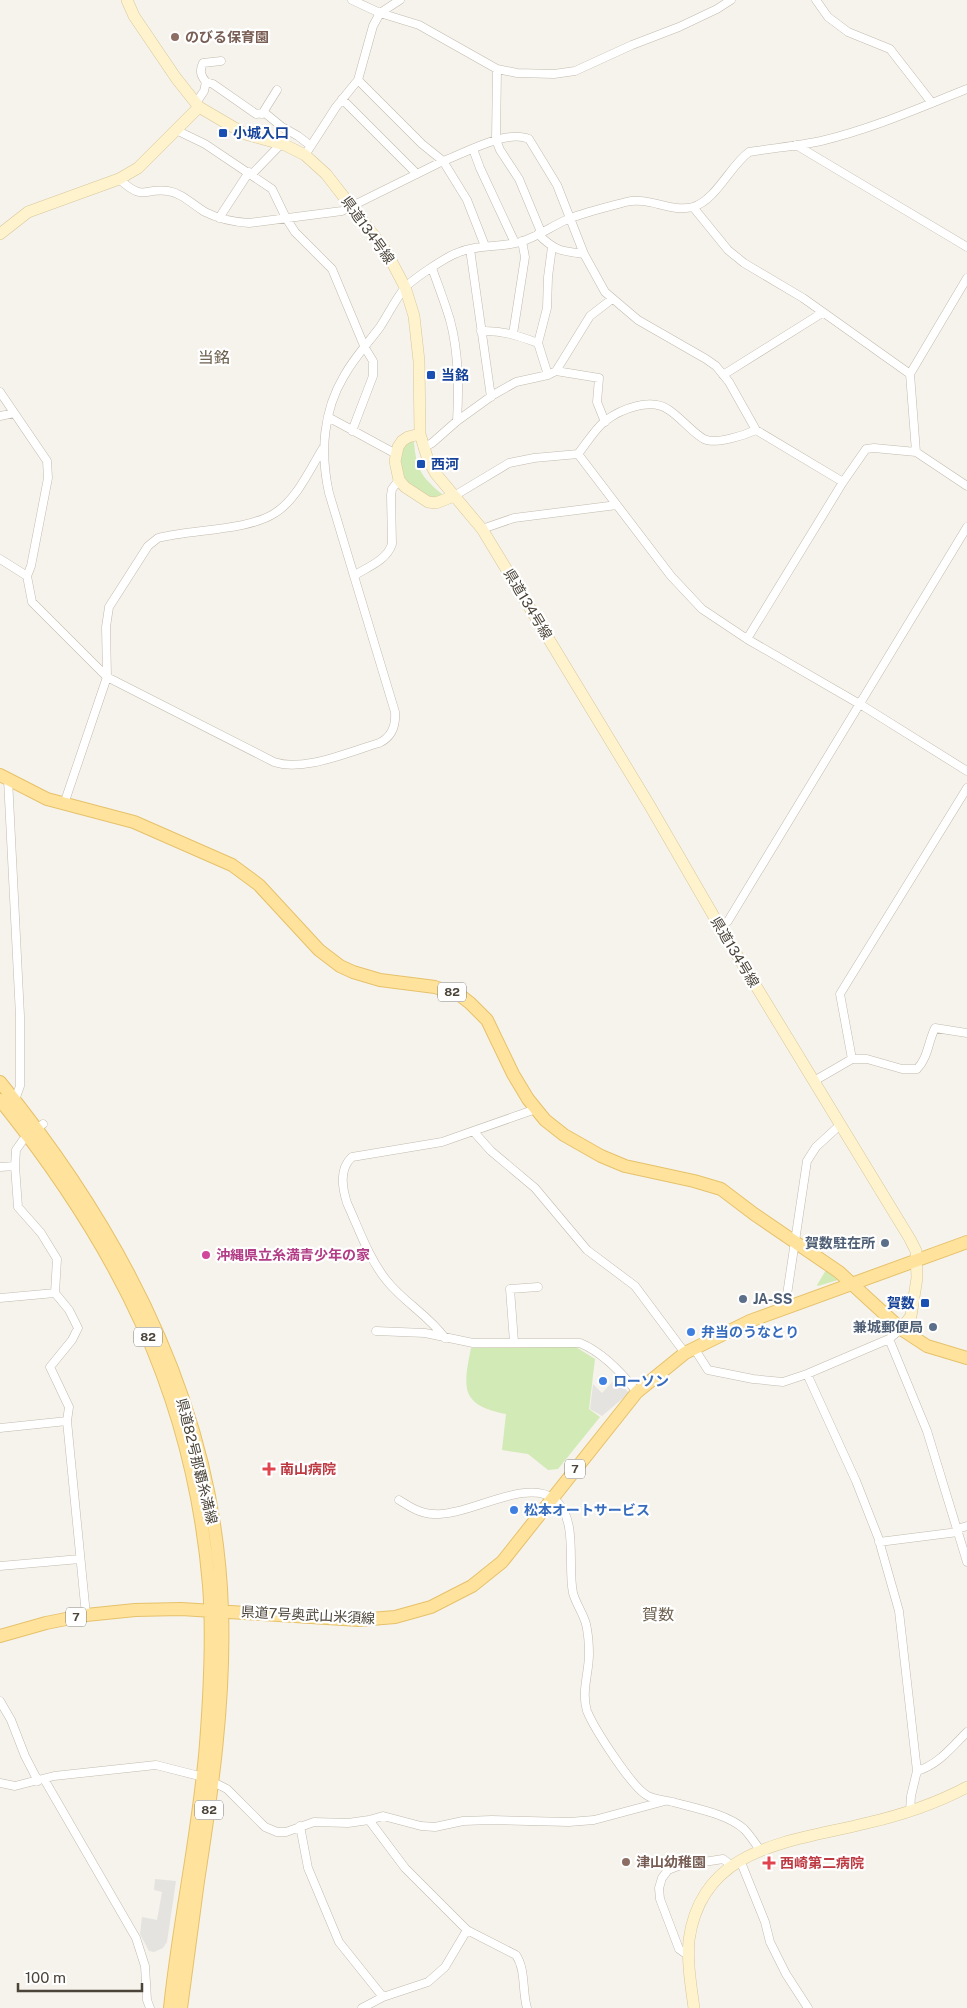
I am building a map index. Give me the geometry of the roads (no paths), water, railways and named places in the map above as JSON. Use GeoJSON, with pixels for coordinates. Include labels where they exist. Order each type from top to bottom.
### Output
{"type":"FeatureCollection","features":[{"type":"Feature","properties":{"kind":"main road","name":"県道134号線"},"geometry":{"type":"LineString","coordinates":[[127,0],[134,16],[176,78],[198,105],[245,134],[308,150],[386,251],[405,287],[414,316],[418,345],[420,434],[423,448],[436,474],[482,529],[644,795],[720,927],[910,1239],[916,1251],[918,1261]]}},
{"type":"Feature","properties":{"kind":"main road"},"geometry":{"type":"LineString","coordinates":[[0,234],[28,212],[119,179],[138,168],[198,105]]}},
{"type":"Feature","properties":{"kind":"main road"},"geometry":{"type":"LineString","coordinates":[[420,434],[408,437],[402,441],[396,454],[395,468],[398,480],[405,487],[433,503],[441,502],[454,496]]}},
{"type":"Feature","properties":{"kind":"main road","name":"82"},"geometry":{"type":"LineString","coordinates":[[4,777],[32,792],[64,804],[134,822],[232,866],[259,885],[319,950],[335,963],[353,972],[380,980],[435,987],[461,996],[487,1020],[517,1080],[536,1109],[564,1135],[612,1161],[638,1169],[694,1180],[722,1189],[853,1284]]}},
{"type":"Feature","properties":{"kind":"main road","name":"県道82号那覇糸満線"},"geometry":{"type":"LineString","coordinates":[[0,1082],[36,1129],[66,1188],[100,1241],[133,1302],[160,1366],[179,1424],[193,1481],[216,1611],[208,1711],[208,1779],[181,2008]]}},
{"type":"Feature","properties":{"kind":"main road","name":"県道82号那覇糸満線"},"geometry":{"type":"LineString","coordinates":[[0,1100],[36,1129]]}},
{"type":"Feature","properties":{"kind":"main road","name":"県道7号奥武山米須線"},"geometry":{"type":"LineString","coordinates":[[0,1636],[86,1615],[154,1609],[368,1620],[406,1615],[431,1608],[455,1596],[494,1570],[511,1552],[637,1392],[690,1351],[728,1331],[785,1308],[967,1242]]}},
{"type":"Feature","properties":{"kind":"main road"},"geometry":{"type":"LineString","coordinates":[[900,1329],[911,1316],[918,1261]]}},
{"type":"Feature","properties":{"kind":"main road"},"geometry":{"type":"LineString","coordinates":[[853,1284],[900,1329],[927,1346],[967,1358]]}},
{"type":"Feature","properties":{"kind":"main road","name":"県道82号那覇糸満線"},"geometry":{"type":"LineString","coordinates":[[170,2008],[177,1945],[208,1779]]}},
{"type":"Feature","properties":{"kind":"main road"},"geometry":{"type":"LineString","coordinates":[[694,2008],[688,1956],[690,1939],[700,1903],[708,1889],[735,1863],[760,1850],[928,1806],[967,1787]]}},
{"type":"Feature","properties":{"kind":"street"},"geometry":{"type":"LineString","coordinates":[[352,0],[380,13],[419,25],[497,69],[517,73],[554,74],[575,71],[717,10],[731,0]]}},
{"type":"Feature","properties":{"kind":"street"},"geometry":{"type":"LineString","coordinates":[[221,61],[203,63],[200,68],[201,76],[206,82],[213,84],[256,114],[265,113],[282,128],[298,136],[308,150],[342,99],[358,80],[372,26],[380,13],[400,0]]}},
{"type":"Feature","properties":{"kind":"street"},"geometry":{"type":"LineString","coordinates":[[816,0],[828,17],[848,32],[890,49],[932,103]]}},
{"type":"Feature","properties":{"kind":"street"},"geometry":{"type":"LineString","coordinates":[[497,69],[496,140],[500,150],[519,179],[540,233],[552,247],[561,251],[584,254]]}},
{"type":"Feature","properties":{"kind":"street"},"geometry":{"type":"LineString","coordinates":[[358,80],[422,144],[444,161],[467,200],[485,246]]}},
{"type":"Feature","properties":{"kind":"street"},"geometry":{"type":"LineString","coordinates":[[198,105],[206,82]]}},
{"type":"Feature","properties":{"kind":"street"},"geometry":{"type":"LineString","coordinates":[[0,392],[47,461],[48,478],[31,566],[27,576],[32,602],[107,677],[283,765],[292,766],[311,763],[378,743],[384,741],[393,731],[395,725],[394,712],[329,492],[323,461],[323,448],[328,417],[344,376],[405,287],[458,252],[485,246],[519,242],[570,219],[639,200],[679,208],[692,207],[702,203],[711,195],[740,158],[749,152],[839,136],[902,115],[967,89]]}},
{"type":"Feature","properties":{"kind":"street"},"geometry":{"type":"LineString","coordinates":[[262,114],[276,90]]}},
{"type":"Feature","properties":{"kind":"street"},"geometry":{"type":"LineString","coordinates":[[342,99],[417,174]]}},
{"type":"Feature","properties":{"kind":"street"},"geometry":{"type":"LineString","coordinates":[[176,130],[205,144],[272,189],[295,232],[332,270],[365,348],[374,362],[373,376],[352,431]]}},
{"type":"Feature","properties":{"kind":"street"},"geometry":{"type":"LineString","coordinates":[[119,179],[132,191],[139,193],[168,191],[178,194],[219,218],[234,222],[249,222],[342,211],[444,161],[496,140],[517,136],[529,139],[557,185],[584,254],[601,286],[638,320],[706,359],[723,375],[756,430],[843,482]]}},
{"type":"Feature","properties":{"kind":"street"},"geometry":{"type":"LineString","coordinates":[[219,218],[250,173],[281,144]]}},
{"type":"Feature","properties":{"kind":"street"},"geometry":{"type":"LineString","coordinates":[[796,145],[967,247]]}},
{"type":"Feature","properties":{"kind":"street"},"geometry":{"type":"LineString","coordinates":[[474,149],[480,168],[525,257],[513,334]]}},
{"type":"Feature","properties":{"kind":"street"},"geometry":{"type":"LineString","coordinates":[[692,207],[728,250],[744,263],[803,298],[910,374]]}},
{"type":"Feature","properties":{"kind":"street"},"geometry":{"type":"LineString","coordinates":[[548,375],[538,343],[547,308],[548,277],[552,247]]}},
{"type":"Feature","properties":{"kind":"street"},"geometry":{"type":"LineString","coordinates":[[470,250],[490,397]]}},
{"type":"Feature","properties":{"kind":"street"},"geometry":{"type":"LineString","coordinates":[[432,268],[450,320],[456,349],[459,376],[457,421]]}},
{"type":"Feature","properties":{"kind":"street"},"geometry":{"type":"LineString","coordinates":[[916,452],[910,374],[967,278]]}},
{"type":"Feature","properties":{"kind":"street"},"geometry":{"type":"LineString","coordinates":[[423,448],[490,397],[516,382],[548,375],[556,371],[590,316],[612,298]]}},
{"type":"Feature","properties":{"kind":"street"},"geometry":{"type":"LineString","coordinates":[[723,375],[822,313]]}},
{"type":"Feature","properties":{"kind":"street"},"geometry":{"type":"LineString","coordinates":[[481,331],[513,334],[538,343]]}},
{"type":"Feature","properties":{"kind":"street"},"geometry":{"type":"LineString","coordinates":[[556,371],[599,378],[597,402],[604,422]]}},
{"type":"Feature","properties":{"kind":"street"},"geometry":{"type":"LineString","coordinates":[[454,496],[509,463],[534,458],[578,454],[604,422],[632,407],[644,404],[660,405],[668,409],[705,440],[716,442],[756,430]]}},
{"type":"Feature","properties":{"kind":"street"},"geometry":{"type":"LineString","coordinates":[[0,416],[14,413]]}},
{"type":"Feature","properties":{"kind":"street"},"geometry":{"type":"LineString","coordinates":[[328,417],[396,454]]}},
{"type":"Feature","properties":{"kind":"street"},"geometry":{"type":"LineString","coordinates":[[64,804],[107,677],[106,627],[109,607],[148,546],[158,538],[165,536],[246,524],[275,513],[299,488],[323,448]]}},
{"type":"Feature","properties":{"kind":"street"},"geometry":{"type":"LineString","coordinates":[[747,639],[843,482],[866,449],[916,452],[967,486]]}},
{"type":"Feature","properties":{"kind":"street"},"geometry":{"type":"LineString","coordinates":[[578,454],[671,576],[702,609],[747,639],[967,770]]}},
{"type":"Feature","properties":{"kind":"street"},"geometry":{"type":"LineString","coordinates":[[355,575],[384,557],[390,550],[392,544],[391,495],[392,489],[398,480]]}},
{"type":"Feature","properties":{"kind":"street"},"geometry":{"type":"LineString","coordinates":[[482,529],[514,518],[617,505]]}},
{"type":"Feature","properties":{"kind":"street"},"geometry":{"type":"LineString","coordinates":[[720,927],[728,920],[967,527]]}},
{"type":"Feature","properties":{"kind":"street"},"geometry":{"type":"LineString","coordinates":[[0,559],[27,576]]}},
{"type":"Feature","properties":{"kind":"street"},"geometry":{"type":"LineString","coordinates":[[4,777],[20,1016],[20,1086],[15,1100]]}},
{"type":"Feature","properties":{"kind":"street"},"geometry":{"type":"LineString","coordinates":[[852,1059],[840,994],[967,788]]}},
{"type":"Feature","properties":{"kind":"street"},"geometry":{"type":"LineString","coordinates":[[814,1081],[852,1059],[867,1059],[902,1069],[916,1070],[925,1058],[930,1038],[935,1028],[966,1031]]}},
{"type":"Feature","properties":{"kind":"street"},"geometry":{"type":"LineString","coordinates":[[445,1338],[434,1323],[405,1300],[379,1270],[347,1203],[344,1192],[343,1172],[346,1163],[352,1157],[426,1145],[474,1132],[536,1109]]}},
{"type":"Feature","properties":{"kind":"street"},"geometry":{"type":"LineString","coordinates":[[785,1308],[807,1161],[816,1147],[841,1124]]}},
{"type":"Feature","properties":{"kind":"street"},"geometry":{"type":"LineString","coordinates":[[36,1129],[16,1150],[15,1166],[18,1207],[41,1233],[57,1259],[55,1293],[69,1310],[78,1328],[72,1340],[50,1367],[69,1407],[67,1421],[86,1615]]}},
{"type":"Feature","properties":{"kind":"street"},"geometry":{"type":"LineString","coordinates":[[474,1132],[491,1151],[535,1188],[587,1250],[635,1286],[708,1370],[753,1379],[783,1382],[807,1374],[888,1339],[900,1329]]}},
{"type":"Feature","properties":{"kind":"street"},"geometry":{"type":"LineString","coordinates":[[0,1167],[15,1166]]}},
{"type":"Feature","properties":{"kind":"street"},"geometry":{"type":"LineString","coordinates":[[514,1342],[510,1288],[538,1286]]}},
{"type":"Feature","properties":{"kind":"street"},"geometry":{"type":"LineString","coordinates":[[0,1298],[55,1293]]}},
{"type":"Feature","properties":{"kind":"street"},"geometry":{"type":"LineString","coordinates":[[376,1331],[411,1332],[474,1343],[572,1342],[588,1346],[611,1364],[637,1392]]}},
{"type":"Feature","properties":{"kind":"street"},"geometry":{"type":"LineString","coordinates":[[888,1339],[927,1431],[967,1562]]}},
{"type":"Feature","properties":{"kind":"street"},"geometry":{"type":"LineString","coordinates":[[807,1374],[856,1481],[879,1542],[899,1611],[917,1772],[911,1796],[910,1811]]}},
{"type":"Feature","properties":{"kind":"street"},"geometry":{"type":"LineString","coordinates":[[0,1428],[67,1421]]}},
{"type":"Feature","properties":{"kind":"street"},"geometry":{"type":"LineString","coordinates":[[399,1500],[418,1511],[434,1515],[453,1512],[522,1493],[541,1492],[553,1498],[566,1513],[569,1529],[573,1593],[586,1624],[589,1655],[585,1694],[587,1710],[604,1741],[640,1791],[650,1797],[702,1810],[736,1823],[744,1829],[760,1850]]}},
{"type":"Feature","properties":{"kind":"street"},"geometry":{"type":"LineString","coordinates":[[879,1542],[957,1530],[967,1526]]}},
{"type":"Feature","properties":{"kind":"street"},"geometry":{"type":"LineString","coordinates":[[0,1566],[80,1559]]}},
{"type":"Feature","properties":{"kind":"street"},"geometry":{"type":"LineString","coordinates":[[0,1701],[11,1720],[25,1756],[136,1938],[145,1966],[147,2000],[150,2008]]}},
{"type":"Feature","properties":{"kind":"street"},"geometry":{"type":"LineString","coordinates":[[917,1772],[938,1761],[967,1732]]}},
{"type":"Feature","properties":{"kind":"street"},"geometry":{"type":"LineString","coordinates":[[0,1783],[15,1786],[54,1776],[156,1765],[208,1779],[227,1789],[270,1830],[286,1832],[314,1822],[348,1823],[383,1816],[421,1826],[435,1827],[463,1821],[569,1822],[594,1820],[667,1801]]}},
{"type":"Feature","properties":{"kind":"street"},"geometry":{"type":"LineString","coordinates":[[369,1820],[405,1868],[467,1930],[516,1955],[520,1960],[522,1969],[527,2008]]}},
{"type":"Feature","properties":{"kind":"street"},"geometry":{"type":"LineString","coordinates":[[300,1826],[308,1868],[339,1942],[383,1997]]}},
{"type":"Feature","properties":{"kind":"street"},"geometry":{"type":"LineString","coordinates":[[688,1956],[678,1949],[660,1899],[659,1888],[662,1878],[668,1870],[678,1866],[723,1859],[735,1863],[765,1922],[770,1942],[786,1974],[808,2008]]}},
{"type":"Feature","properties":{"kind":"street"},"geometry":{"type":"LineString","coordinates":[[362,2008],[383,1997],[428,1982],[445,1967],[467,1930]]}},
{"type":"Feature","properties":{"kind":"place","name":"のびる保育園"},"geometry":{"type":"Point","coordinates":[175,37]}},
{"type":"Feature","properties":{"kind":"place","name":"小城入口"},"geometry":{"type":"Point","coordinates":[223,133]}},
{"type":"Feature","properties":{"kind":"place","name":"当銘"},"geometry":{"type":"Point","coordinates":[431,375]}},
{"type":"Feature","properties":{"kind":"place","name":"西河"},"geometry":{"type":"Point","coordinates":[421,464]}},
{"type":"Feature","properties":{"kind":"place","name":"賀数駐在所"},"geometry":{"type":"Point","coordinates":[885,1243]}},
{"type":"Feature","properties":{"kind":"place","name":"沖縄県立糸満青少年の家"},"geometry":{"type":"Point","coordinates":[206,1255]}},
{"type":"Feature","properties":{"kind":"place","name":"JA-SS"},"geometry":{"type":"Point","coordinates":[743,1299]}},
{"type":"Feature","properties":{"kind":"place","name":"賀数"},"geometry":{"type":"Point","coordinates":[925,1303]}},
{"type":"Feature","properties":{"kind":"place","name":"兼城郵便局"},"geometry":{"type":"Point","coordinates":[933,1327]}},
{"type":"Feature","properties":{"kind":"place","name":"弁当のうなとり"},"geometry":{"type":"Point","coordinates":[691,1332]}},
{"type":"Feature","properties":{"kind":"place","name":"ローソン"},"geometry":{"type":"Point","coordinates":[603,1381]}},
{"type":"Feature","properties":{"kind":"place","name":"南山病院"},"geometry":{"type":"Point","coordinates":[269,1469]}},
{"type":"Feature","properties":{"kind":"place","name":"松本オートサービス"},"geometry":{"type":"Point","coordinates":[514,1510]}},
{"type":"Feature","properties":{"kind":"place","name":"津山幼稚園"},"geometry":{"type":"Point","coordinates":[626,1862]}},
{"type":"Feature","properties":{"kind":"place","name":"西崎第二病院"},"geometry":{"type":"Point","coordinates":[769,1863]}},
{"type":"Feature","properties":{"kind":"district","name":"当銘"},"geometry":{"type":"Point","coordinates":[214,357]}},
{"type":"Feature","properties":{"kind":"district","name":"賀数"},"geometry":{"type":"Point","coordinates":[658,1614]}}]}
